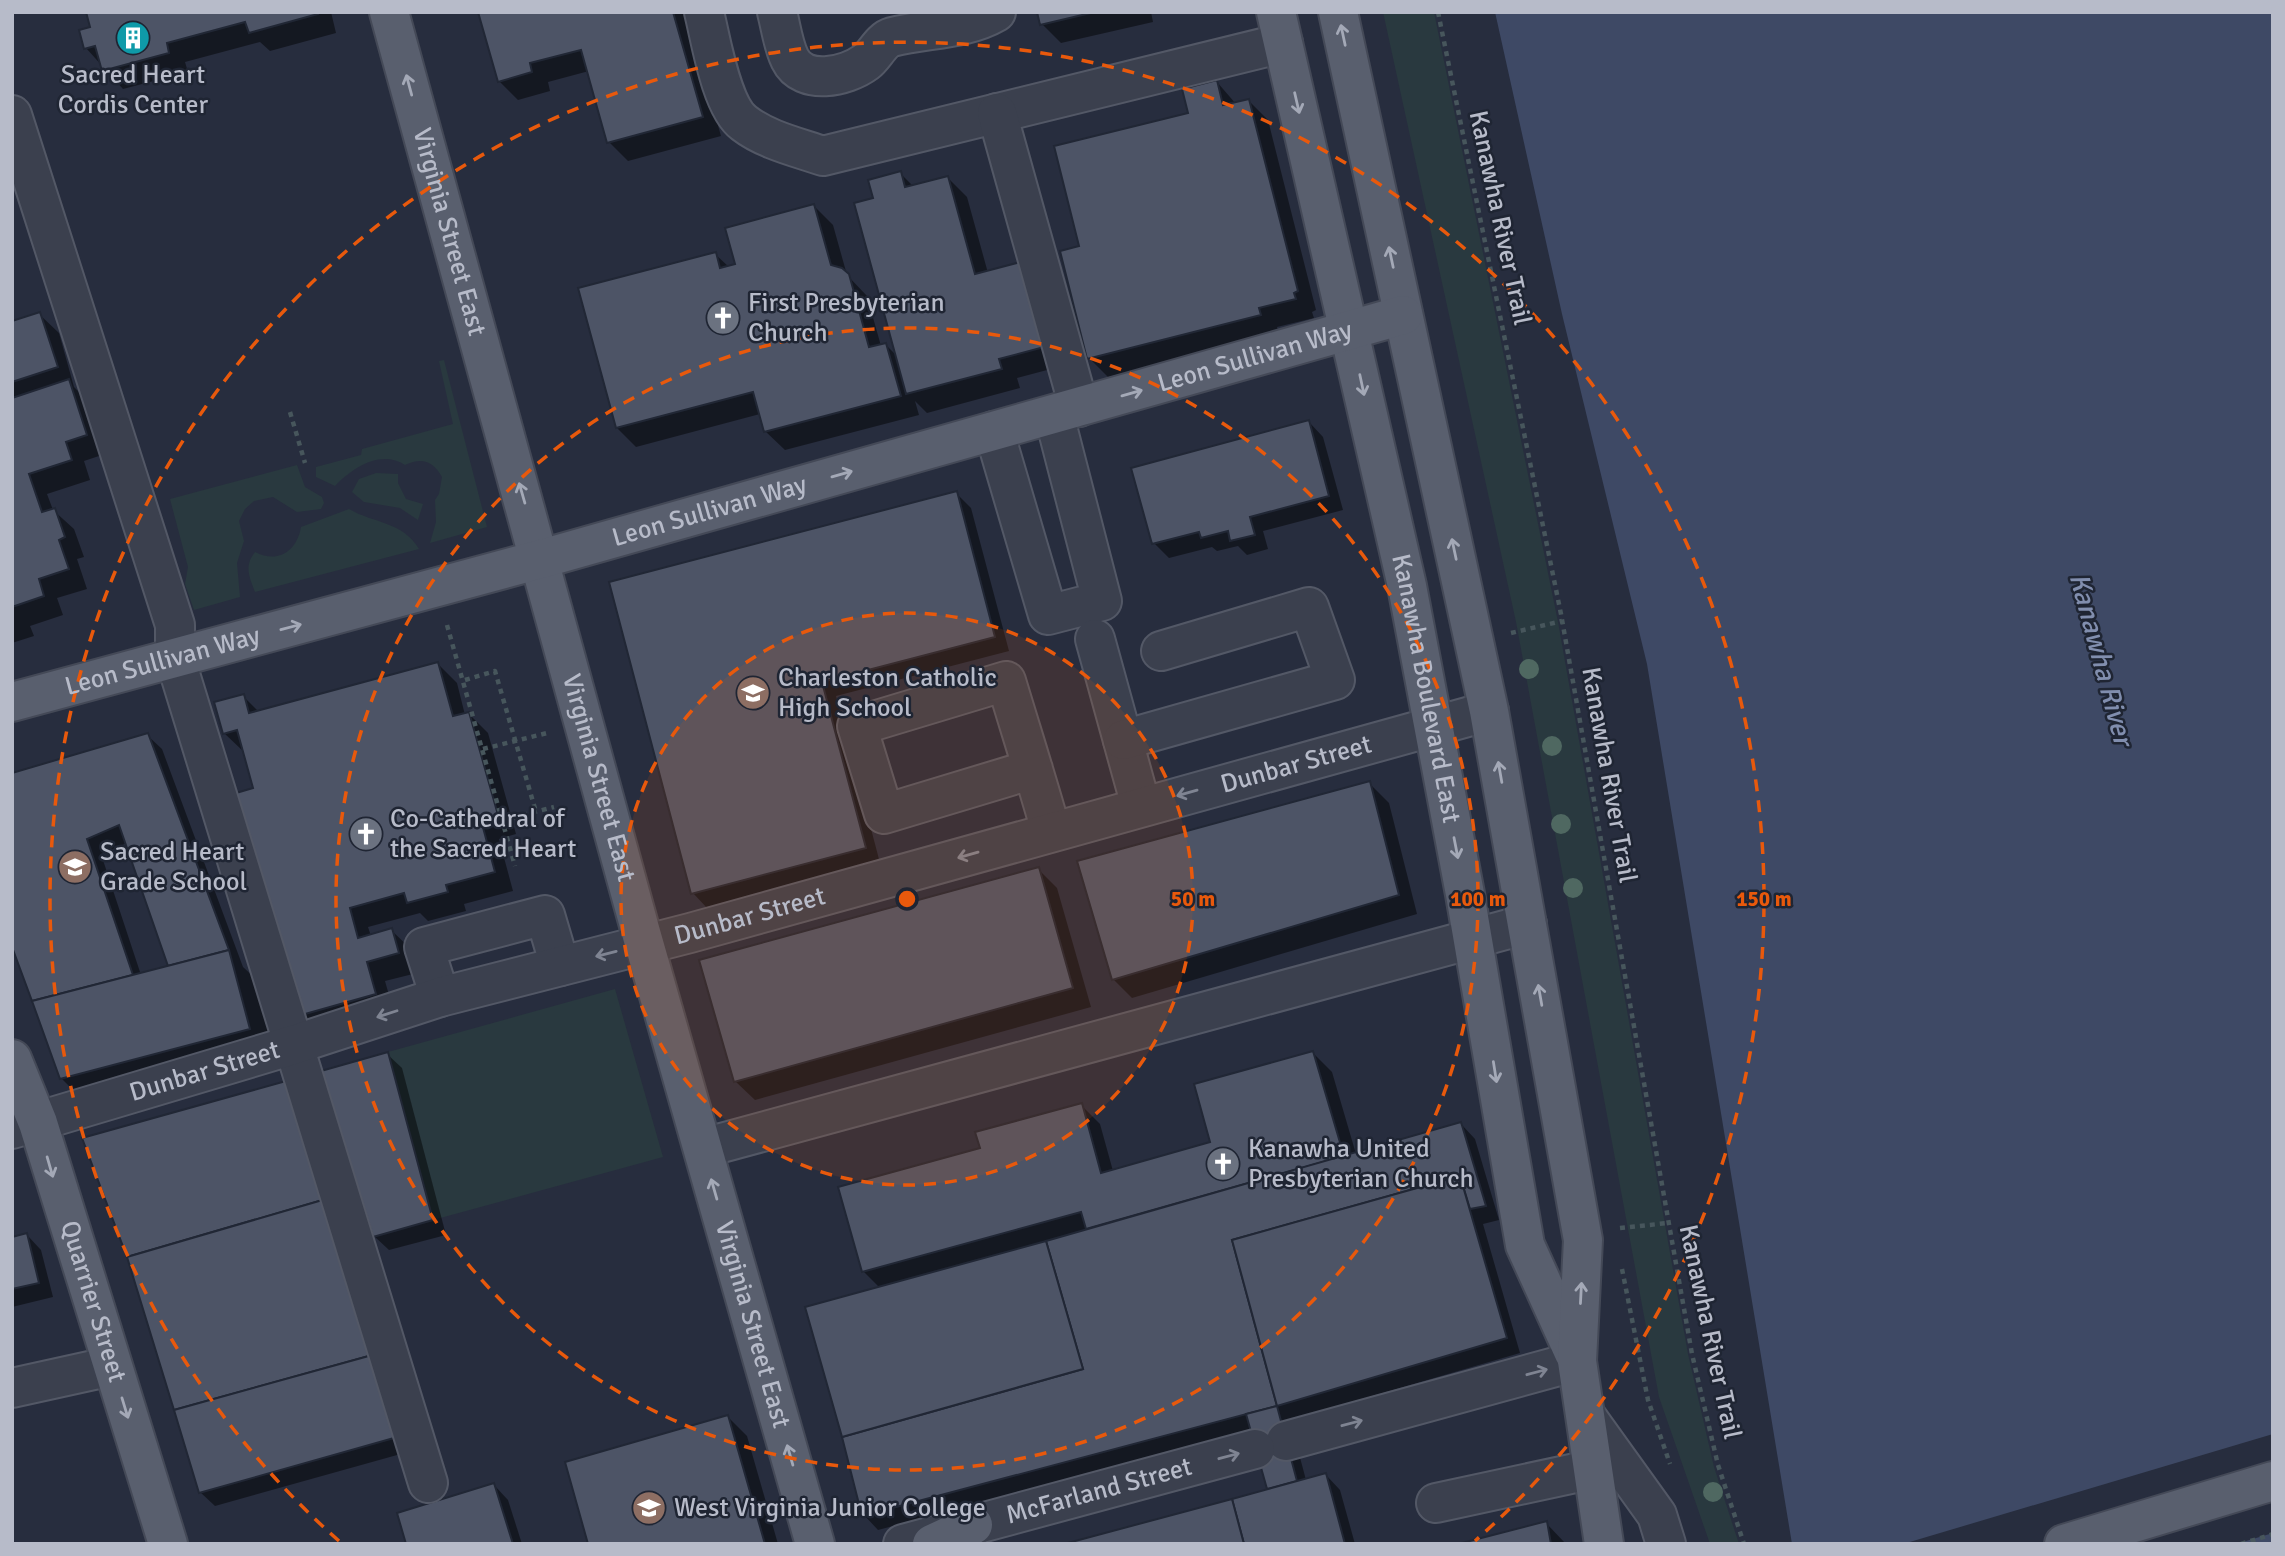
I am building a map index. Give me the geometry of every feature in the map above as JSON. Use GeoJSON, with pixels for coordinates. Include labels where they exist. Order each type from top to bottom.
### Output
{"type":"FeatureCollection","features":[{"type":"Feature","properties":{"kind":"main road","name":"Virginia Street East"},"geometry":{"type":"LineString","coordinates":[[388,12],[541,559],[645,945],[815,1544]]}},
{"type":"Feature","properties":{"kind":"main road","name":"Kanawha Boulevard East"},"geometry":{"type":"LineString","coordinates":[[1338,12],[1489,711],[1583,1240],[1577,1361],[1604,1544]]}},
{"type":"Feature","properties":{"kind":"main road","name":"Kanawha Boulevard East"},"geometry":{"type":"LineString","coordinates":[[1280,28],[1407,586],[1525,1245],[1577,1361]]}},
{"type":"Feature","properties":{"kind":"main road","name":"Leon Sullivan Way"},"geometry":{"type":"LineString","coordinates":[[12,702],[541,559],[1403,315]]}},
{"type":"Feature","properties":{"kind":"main road","name":"Quarrier Street"},"geometry":{"type":"LineString","coordinates":[[12,1059],[25,1126],[112,1366],[168,1544]]}},
{"type":"Feature","properties":{"kind":"main road"},"geometry":{"type":"LineString","coordinates":[[2064,1544],[2273,1481]]}},
{"type":"Feature","properties":{"kind":"main road"},"geometry":{"type":"LineString","coordinates":[[932,1544],[973,1525]]}},
{"type":"Feature","properties":{"kind":"street"},"geometry":{"type":"LineString","coordinates":[[704,12],[724,90],[741,122],[823,156],[997,113],[1280,28]]}},
{"type":"Feature","properties":{"kind":"street"},"geometry":{"type":"LineString","coordinates":[[777,12],[790,60],[803,73],[842,74],[866,62],[885,25],[980,22],[996,12]]}},
{"type":"Feature","properties":{"kind":"street"},"geometry":{"type":"LineString","coordinates":[[994,431],[1048,615],[1102,601],[1067,411],[997,113]]}},
{"type":"Feature","properties":{"kind":"street"},"geometry":{"type":"LineString","coordinates":[[12,115],[175,625],[175,658],[428,1483]]}},
{"type":"Feature","properties":{"kind":"street"},"geometry":{"type":"LineString","coordinates":[[1123,740],[1335,680],[1309,607],[1161,651]]}},
{"type":"Feature","properties":{"kind":"street"},"geometry":{"type":"LineString","coordinates":[[1095,639],[1141,806]]}},
{"type":"Feature","properties":{"kind":"street"},"geometry":{"type":"LineString","coordinates":[[1033,769],[884,814],[857,726],[1006,681],[1033,769],[1051,831]]}},
{"type":"Feature","properties":{"kind":"street","name":"Dunbar Street"},"geometry":{"type":"LineString","coordinates":[[25,1126],[293,1045],[440,996],[645,945],[1489,711]]}},
{"type":"Feature","properties":{"kind":"street"},"geometry":{"type":"LineString","coordinates":[[440,996],[424,947],[545,915],[560,966]]}},
{"type":"Feature","properties":{"kind":"street"},"geometry":{"type":"LineString","coordinates":[[703,1148],[1527,924]]}},
{"type":"Feature","properties":{"kind":"street","name":"McFarland Street"},"geometry":{"type":"LineString","coordinates":[[902,1544],[1577,1361]]}},
{"type":"Feature","properties":{"kind":"street"},"geometry":{"type":"LineString","coordinates":[[12,1388],[112,1366]]}},
{"type":"Feature","properties":{"kind":"street"},"geometry":{"type":"LineString","coordinates":[[1586,1415],[1657,1515],[1666,1544]]}},
{"type":"Feature","properties":{"kind":"street"},"geometry":{"type":"LineString","coordinates":[[1436,1503],[1594,1469]]}},
{"type":"Feature","properties":{"kind":"path","name":"Kanawha River Trail"},"geometry":{"type":"LineString","coordinates":[[1438,12],[1562,621],[1668,1223],[1713,1440],[1744,1544]]}},
{"type":"Feature","properties":{"kind":"path"},"geometry":{"type":"LineString","coordinates":[[290,412],[305,463]]}},
{"type":"Feature","properties":{"kind":"path"},"geometry":{"type":"LineString","coordinates":[[435,588],[465,680],[515,866]]}},
{"type":"Feature","properties":{"kind":"path"},"geometry":{"type":"LineString","coordinates":[[1506,634],[1562,621]]}},
{"type":"Feature","properties":{"kind":"path"},"geometry":{"type":"LineString","coordinates":[[465,680],[495,671],[536,812]]}},
{"type":"Feature","properties":{"kind":"path"},"geometry":{"type":"LineString","coordinates":[[483,749],[586,724]]}},
{"type":"Feature","properties":{"kind":"path"},"geometry":{"type":"LineString","coordinates":[[503,820],[554,807]]}},
{"type":"Feature","properties":{"kind":"path"},"geometry":{"type":"LineString","coordinates":[[1614,1228],[1668,1223]]}},
{"type":"Feature","properties":{"kind":"path"},"geometry":{"type":"LineString","coordinates":[[2241,1544],[2273,1534]]}},
{"type":"Feature","properties":{"kind":"shaded area"},"geometry":{"type":"Polygon","coordinates":[[[1383,12],[1434,12],[1558,622],[1688,1354],[1714,1467],[1739,1544],[1710,1544],[1659,1397],[1516,622],[1383,12]]]}},
{"type":"Feature","properties":{"kind":"shaded area"},"geometry":{"type":"Polygon","coordinates":[[[444,360],[487,527],[430,543],[436,522],[435,500],[442,477],[431,464],[417,461],[405,465],[386,459],[377,460],[358,467],[335,486],[316,477],[316,467],[361,455],[362,449],[453,424],[439,361],[444,360]]]}},
{"type":"Feature","properties":{"kind":"shaded area"},"geometry":{"type":"Polygon","coordinates":[[[297,465],[305,487],[322,497],[324,503],[321,509],[297,512],[273,497],[254,501],[245,509],[239,521],[244,541],[237,563],[240,597],[194,610],[185,584],[188,567],[170,499],[297,465]]]}},
{"type":"Feature","properties":{"kind":"shaded area"},"geometry":{"type":"Polygon","coordinates":[[[376,473],[398,474],[398,483],[406,499],[423,504],[418,520],[400,508],[364,502],[352,492],[359,479],[376,473]]]}},
{"type":"Feature","properties":{"kind":"shaded area"},"geometry":{"type":"Polygon","coordinates":[[[349,509],[405,533],[419,549],[255,592],[249,576],[249,567],[255,552],[271,557],[279,556],[291,549],[301,527],[349,509]]]}},
{"type":"Feature","properties":{"kind":"shaded area"},"geometry":{"type":"Polygon","coordinates":[[[615,989],[663,1157],[433,1220],[388,1052],[615,989]]]}},
{"type":"Feature","properties":{"kind":"water","name":"Kanawha River"},"geometry":{"type":"Polygon","coordinates":[[[1495,12],[2273,12],[2273,1544],[1792,1544],[1647,664],[1562,314],[1495,12]]]}},
{"type":"Feature","properties":{"kind":"pier"},"geometry":{"type":"Polygon","coordinates":[[[2273,1434],[2273,1533],[2236,1544],[1903,1544],[2273,1434]]]}},
{"type":"Feature","properties":{"kind":"building","name":"Sacred Heart Cordis Center"},"geometry":{"type":"Polygon","coordinates":[[[86,12],[318,14],[249,33],[245,22],[167,43],[169,53],[102,71],[95,46],[84,49],[79,30],[90,27],[86,12]]]}},
{"type":"Feature","properties":{"kind":"building"},"geometry":{"type":"Polygon","coordinates":[[[478,12],[673,12],[703,117],[607,143],[581,50],[530,63],[532,72],[498,82],[478,12]]]}},
{"type":"Feature","properties":{"kind":"building"},"geometry":{"type":"Polygon","coordinates":[[[1037,12],[1095,12],[1040,25],[1037,12]]]}},
{"type":"Feature","properties":{"kind":"building"},"geometry":{"type":"Polygon","coordinates":[[[1217,80],[1223,105],[1249,99],[1298,291],[1294,293],[1296,299],[1259,308],[1261,315],[1087,359],[1060,251],[1079,246],[1054,146],[1188,113],[1182,89],[1217,80]]]}},
{"type":"Feature","properties":{"kind":"building"},"geometry":{"type":"Polygon","coordinates":[[[901,171],[905,187],[948,176],[975,274],[1024,261],[1048,346],[999,359],[1002,369],[906,394],[854,203],[873,198],[868,180],[901,171]]]}},
{"type":"Feature","properties":{"kind":"building","name":"First Presbyterian Church"},"geometry":{"type":"Polygon","coordinates":[[[814,204],[831,265],[842,268],[849,274],[869,347],[886,343],[901,396],[764,432],[753,392],[616,428],[578,288],[716,252],[720,268],[735,264],[725,228],[814,204]]]}},
{"type":"Feature","properties":{"kind":"building"},"geometry":{"type":"Polygon","coordinates":[[[40,312],[58,367],[12,382],[12,321],[40,312]]]}},
{"type":"Feature","properties":{"kind":"building"},"geometry":{"type":"Polygon","coordinates":[[[69,379],[87,435],[66,442],[72,460],[29,474],[42,512],[55,508],[65,537],[59,540],[69,569],[39,579],[44,596],[12,607],[12,398],[69,379]]]}},
{"type":"Feature","properties":{"kind":"building"},"geometry":{"type":"Polygon","coordinates":[[[1309,420],[1329,496],[1250,517],[1255,535],[1230,541],[1228,531],[1201,538],[1199,532],[1152,544],[1131,468],[1309,420]]]}},
{"type":"Feature","properties":{"kind":"building"},"geometry":{"type":"Polygon","coordinates":[[[957,491],[995,637],[822,682],[866,848],[691,894],[609,582],[957,491]]]}},
{"type":"Feature","properties":{"kind":"building","name":"Co-Cathedral of the Sacred Heart"},"geometry":{"type":"Polygon","coordinates":[[[438,662],[453,716],[469,712],[498,815],[481,820],[495,872],[446,885],[448,892],[407,903],[404,893],[350,908],[358,938],[392,928],[399,953],[367,962],[376,994],[298,1016],[236,793],[253,788],[237,730],[223,734],[214,702],[244,694],[249,713],[438,662]]]}},
{"type":"Feature","properties":{"kind":"building"},"geometry":{"type":"Polygon","coordinates":[[[148,733],[229,950],[168,966],[119,825],[87,839],[133,975],[32,1001],[12,947],[12,773],[148,733]]]}},
{"type":"Feature","properties":{"kind":"building"},"geometry":{"type":"Polygon","coordinates":[[[1370,781],[1399,895],[1112,980],[1077,861],[1370,781]]]}},
{"type":"Feature","properties":{"kind":"building"},"geometry":{"type":"Polygon","coordinates":[[[1039,867],[1073,988],[734,1082],[699,960],[1039,867]]]}},
{"type":"Feature","properties":{"kind":"building"},"geometry":{"type":"Polygon","coordinates":[[[229,950],[250,1029],[60,1079],[32,1001],[229,950]]]}},
{"type":"Feature","properties":{"kind":"building","name":"Kanawha United Presbyterian Church"},"geometry":{"type":"Polygon","coordinates":[[[1313,1051],[1344,1156],[1086,1229],[1081,1212],[862,1272],[838,1187],[980,1148],[975,1132],[1082,1103],[1101,1173],[1210,1142],[1194,1084],[1313,1051]]]}},
{"type":"Feature","properties":{"kind":"building"},"geometry":{"type":"Polygon","coordinates":[[[388,1052],[433,1220],[373,1237],[321,1071],[388,1052]]]}},
{"type":"Feature","properties":{"kind":"building"},"geometry":{"type":"Polygon","coordinates":[[[286,1081],[326,1199],[127,1257],[82,1138],[286,1081]]]}},
{"type":"Feature","properties":{"kind":"building"},"geometry":{"type":"Polygon","coordinates":[[[1461,1122],[1486,1206],[1470,1209],[1460,1176],[1232,1240],[1277,1406],[862,1516],[842,1437],[1083,1369],[1046,1241],[1461,1122]]]}},
{"type":"Feature","properties":{"kind":"building"},"geometry":{"type":"Polygon","coordinates":[[[1460,1176],[1507,1338],[1277,1406],[1232,1240],[1460,1176]]]}},
{"type":"Feature","properties":{"kind":"building"},"geometry":{"type":"Polygon","coordinates":[[[326,1199],[376,1354],[174,1410],[127,1257],[326,1199]]]}},
{"type":"Feature","properties":{"kind":"building"},"geometry":{"type":"Polygon","coordinates":[[[27,1233],[39,1283],[12,1289],[12,1237],[27,1233]]]}},
{"type":"Feature","properties":{"kind":"building"},"geometry":{"type":"Polygon","coordinates":[[[1046,1241],[1083,1369],[842,1437],[805,1307],[1046,1241]]]}},
{"type":"Feature","properties":{"kind":"building"},"geometry":{"type":"Polygon","coordinates":[[[376,1354],[401,1436],[199,1493],[174,1410],[376,1354]]]}},
{"type":"Feature","properties":{"kind":"building"},"geometry":{"type":"Polygon","coordinates":[[[1277,1406],[1297,1481],[1267,1489],[1246,1414],[1277,1406]]]}},
{"type":"Feature","properties":{"kind":"building"},"geometry":{"type":"Polygon","coordinates":[[[728,1415],[765,1544],[588,1544],[565,1462],[728,1415]]]}},
{"type":"Feature","properties":{"kind":"building"},"geometry":{"type":"Polygon","coordinates":[[[1326,1473],[1345,1544],[1244,1544],[1232,1499],[1326,1473]]]}},
{"type":"Feature","properties":{"kind":"building"},"geometry":{"type":"Polygon","coordinates":[[[494,1483],[513,1544],[406,1544],[397,1513],[494,1483]]]}},
{"type":"Feature","properties":{"kind":"building"},"geometry":{"type":"Polygon","coordinates":[[[1232,1499],[1244,1544],[1064,1544],[1232,1499]]]}},
{"type":"Feature","properties":{"kind":"building"},"geometry":{"type":"Polygon","coordinates":[[[1547,1521],[1551,1544],[1458,1544],[1547,1521]]]}},
{"type":"Feature","properties":{"kind":"place","name":"Sacred Heart Cordis Center"},"geometry":{"type":"Point","coordinates":[133,38]}},
{"type":"Feature","properties":{"kind":"place","name":"First Presbyterian Church"},"geometry":{"type":"Point","coordinates":[723,318]}},
{"type":"Feature","properties":{"kind":"place","name":"Charleston Catholic High School"},"geometry":{"type":"Point","coordinates":[753,693]}},
{"type":"Feature","properties":{"kind":"place","name":"Co-Cathedral of the Sacred Heart"},"geometry":{"type":"Point","coordinates":[366,834]}},
{"type":"Feature","properties":{"kind":"place","name":"Sacred Heart Grade School"},"geometry":{"type":"Point","coordinates":[75,867]}},
{"type":"Feature","properties":{"kind":"place","name":"Kanawha United Presbyterian Church"},"geometry":{"type":"Point","coordinates":[1223,1164]}},
{"type":"Feature","properties":{"kind":"place","name":"West Virginia Junior College"},"geometry":{"type":"Point","coordinates":[649,1508]}}]}
